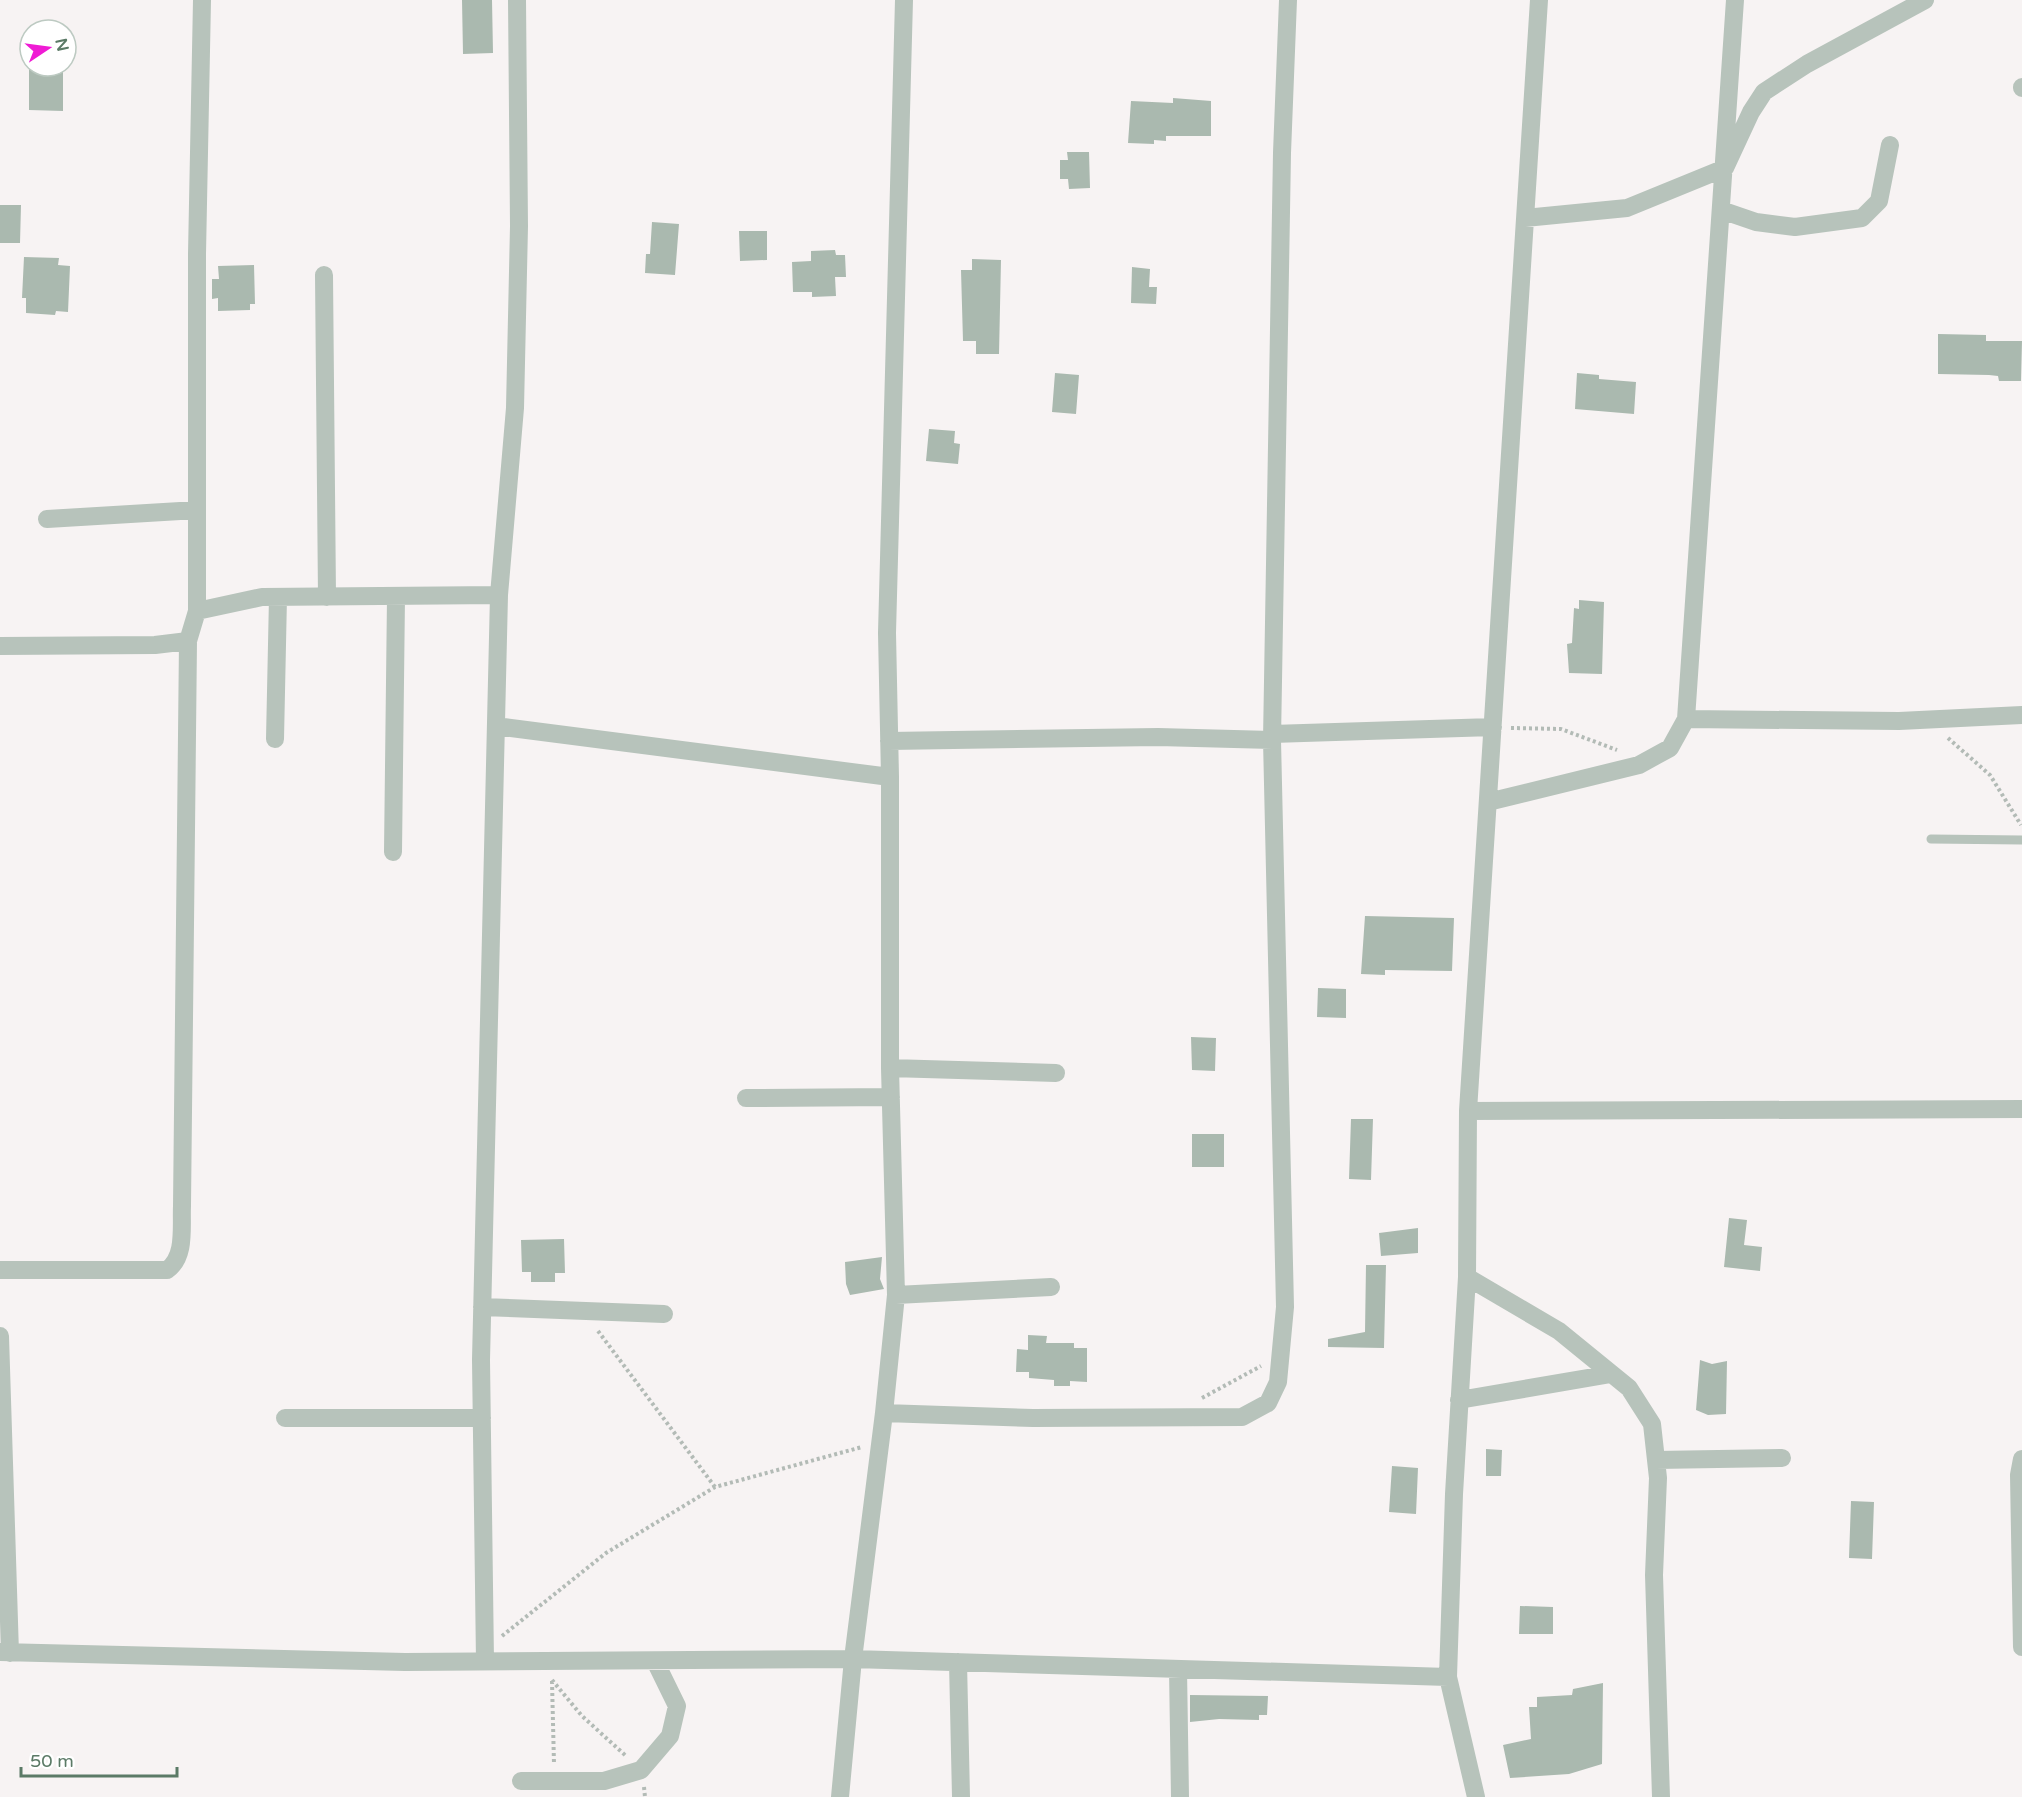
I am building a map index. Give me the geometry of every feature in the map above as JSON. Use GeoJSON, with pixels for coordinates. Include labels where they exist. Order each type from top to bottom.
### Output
{"type":"FeatureCollection","features":[{"type":"Feature","properties":{"kind":"street"},"geometry":{"type":"LineString","coordinates":[[0,1270],[167,1270],[176,1264],[179,1253],[182,1206],[188,642],[197,611],[197,266],[202,0]]}},
{"type":"Feature","properties":{"kind":"street"},"geometry":{"type":"LineString","coordinates":[[484,1656],[482,1307],[499,595],[515,408],[519,226],[517,0]]}},
{"type":"Feature","properties":{"kind":"street"},"geometry":{"type":"LineString","coordinates":[[840,1797],[853,1659],[884,1413],[896,1295],[890,1068],[890,777],[887,633],[904,0]]}},
{"type":"Feature","properties":{"kind":"street"},"geometry":{"type":"LineString","coordinates":[[884,1413],[1033,1418],[1242,1417],[1268,1403],[1278,1382],[1285,1307],[1272,737],[1282,153],[1288,0]]}},
{"type":"Feature","properties":{"kind":"street"},"geometry":{"type":"LineString","coordinates":[[1476,1797],[1448,1677],[1459,1400],[1467,1277],[1467,1111],[1539,0]]}},
{"type":"Feature","properties":{"kind":"street"},"geometry":{"type":"LineString","coordinates":[[1488,802],[1639,765],[1670,748],[1686,719],[1704,416],[1725,168],[1735,0]]}},
{"type":"Feature","properties":{"kind":"street"},"geometry":{"type":"LineString","coordinates":[[1526,218],[1628,208],[1725,168],[1751,112],[1764,92],[1807,64],[1925,0]]}},
{"type":"Feature","properties":{"kind":"street"},"geometry":{"type":"LineString","coordinates":[[1721,210],[1756,222],[1795,227],[1862,218],[1879,201],[1890,145]]}},
{"type":"Feature","properties":{"kind":"street"},"geometry":{"type":"LineString","coordinates":[[324,275],[327,597]]}},
{"type":"Feature","properties":{"kind":"street"},"geometry":{"type":"LineString","coordinates":[[47,519],[197,510]]}},
{"type":"Feature","properties":{"kind":"street"},"geometry":{"type":"LineString","coordinates":[[197,611],[262,597],[499,595]]}},
{"type":"Feature","properties":{"kind":"street"},"geometry":{"type":"LineString","coordinates":[[275,739],[278,597]]}},
{"type":"Feature","properties":{"kind":"street"},"geometry":{"type":"LineString","coordinates":[[393,852],[396,597]]}},
{"type":"Feature","properties":{"kind":"street"},"geometry":{"type":"LineString","coordinates":[[0,646],[155,645],[188,642]]}},
{"type":"Feature","properties":{"kind":"street"},"geometry":{"type":"LineString","coordinates":[[1686,719],[1927,720],[2022,715]]}},
{"type":"Feature","properties":{"kind":"street"},"geometry":{"type":"LineString","coordinates":[[495,726],[890,777]]}},
{"type":"Feature","properties":{"kind":"street"},"geometry":{"type":"LineString","coordinates":[[889,741],[1272,737],[1492,727]]}},
{"type":"Feature","properties":{"kind":"street"},"geometry":{"type":"LineString","coordinates":[[890,1068],[1056,1072]]}},
{"type":"Feature","properties":{"kind":"street"},"geometry":{"type":"LineString","coordinates":[[746,1098],[891,1097]]}},
{"type":"Feature","properties":{"kind":"street"},"geometry":{"type":"LineString","coordinates":[[1467,1111],[2022,1109]]}},
{"type":"Feature","properties":{"kind":"street"},"geometry":{"type":"LineString","coordinates":[[1467,1277],[1559,1331],[1629,1388],[1652,1424],[1658,1478],[1654,1575],[1661,1797]]}},
{"type":"Feature","properties":{"kind":"street"},"geometry":{"type":"LineString","coordinates":[[896,1295],[1051,1287]]}},
{"type":"Feature","properties":{"kind":"street"},"geometry":{"type":"LineString","coordinates":[[482,1307],[664,1314]]}},
{"type":"Feature","properties":{"kind":"street"},"geometry":{"type":"LineString","coordinates":[[0,1336],[5,1653],[484,1656],[536,1661],[853,1659],[1448,1677]]}},
{"type":"Feature","properties":{"kind":"street"},"geometry":{"type":"LineString","coordinates":[[1459,1400],[1611,1374]]}},
{"type":"Feature","properties":{"kind":"street"},"geometry":{"type":"LineString","coordinates":[[285,1418],[482,1418]]}},
{"type":"Feature","properties":{"kind":"street"},"geometry":{"type":"LineString","coordinates":[[1656,1460],[1782,1458]]}},
{"type":"Feature","properties":{"kind":"street"},"geometry":{"type":"LineString","coordinates":[[2022,1459],[2019,1486],[2022,1647]]}},
{"type":"Feature","properties":{"kind":"street"},"geometry":{"type":"LineString","coordinates":[[521,1781],[604,1780],[641,1770],[670,1736],[677,1706],[655,1661]]}},
{"type":"Feature","properties":{"kind":"street"},"geometry":{"type":"LineString","coordinates":[[958,1662],[961,1797]]}},
{"type":"Feature","properties":{"kind":"street"},"geometry":{"type":"LineString","coordinates":[[1178,1669],[1180,1797]]}},
{"type":"Feature","properties":{"kind":"lane"},"geometry":{"type":"LineString","coordinates":[[1930,839],[2022,840]]}},
{"type":"Feature","properties":{"kind":"path"},"geometry":{"type":"LineString","coordinates":[[1927,720],[1990,775],[2022,827]]}},
{"type":"Feature","properties":{"kind":"path"},"geometry":{"type":"LineString","coordinates":[[1492,727],[1561,729],[1647,760]]}},
{"type":"Feature","properties":{"kind":"path"},"geometry":{"type":"LineString","coordinates":[[583,1311],[715,1487]]}},
{"type":"Feature","properties":{"kind":"path"},"geometry":{"type":"LineString","coordinates":[[1197,1400],[1280,1356]]}},
{"type":"Feature","properties":{"kind":"path"},"geometry":{"type":"LineString","coordinates":[[484,1656],[606,1553],[715,1487],[880,1442]]}},
{"type":"Feature","properties":{"kind":"path"},"geometry":{"type":"LineString","coordinates":[[536,1661],[582,1716],[641,1770],[645,1797]]}},
{"type":"Feature","properties":{"kind":"path"},"geometry":{"type":"LineString","coordinates":[[552,1680],[554,1781]]}},
{"type":"Feature","properties":{"kind":"building"},"geometry":{"type":"Polygon","coordinates":[[[462,0],[492,0],[493,53],[463,54],[462,0]]]}},
{"type":"Feature","properties":{"kind":"building"},"geometry":{"type":"Polygon","coordinates":[[[29,78],[63,78],[63,111],[29,110],[29,78]]]}},
{"type":"Feature","properties":{"kind":"building"},"geometry":{"type":"Polygon","coordinates":[[[1173,98],[1211,101],[1211,136],[1166,136],[1166,141],[1154,140],[1154,144],[1128,143],[1131,101],[1173,103],[1173,98]]]}},
{"type":"Feature","properties":{"kind":"building"},"geometry":{"type":"Polygon","coordinates":[[[1067,152],[1089,152],[1090,188],[1069,189],[1068,179],[1060,179],[1060,160],[1068,160],[1067,152]]]}},
{"type":"Feature","properties":{"kind":"building"},"geometry":{"type":"Polygon","coordinates":[[[0,205],[21,205],[20,243],[0,243],[0,205]]]}},
{"type":"Feature","properties":{"kind":"building"},"geometry":{"type":"Polygon","coordinates":[[[652,222],[679,224],[675,275],[645,273],[646,254],[650,254],[652,222]]]}},
{"type":"Feature","properties":{"kind":"building"},"geometry":{"type":"Polygon","coordinates":[[[739,231],[767,231],[767,260],[740,261],[739,231]]]}},
{"type":"Feature","properties":{"kind":"building"},"geometry":{"type":"Polygon","coordinates":[[[835,250],[836,255],[845,255],[846,277],[835,277],[836,296],[812,297],[812,292],[793,292],[792,262],[811,261],[811,251],[835,250]]]}},
{"type":"Feature","properties":{"kind":"building"},"geometry":{"type":"Polygon","coordinates":[[[24,257],[59,258],[58,265],[70,266],[68,312],[56,311],[55,315],[26,313],[26,298],[22,298],[24,257]]]}},
{"type":"Feature","properties":{"kind":"building"},"geometry":{"type":"Polygon","coordinates":[[[972,259],[1001,260],[999,354],[976,354],[976,341],[963,341],[961,270],[972,270],[972,259]]]}},
{"type":"Feature","properties":{"kind":"building"},"geometry":{"type":"Polygon","coordinates":[[[254,265],[255,304],[250,304],[250,310],[218,311],[218,298],[212,299],[212,279],[219,279],[218,266],[254,265]]]}},
{"type":"Feature","properties":{"kind":"building"},"geometry":{"type":"Polygon","coordinates":[[[1132,267],[1150,269],[1149,287],[1157,287],[1156,304],[1131,303],[1132,267]]]}},
{"type":"Feature","properties":{"kind":"building"},"geometry":{"type":"Polygon","coordinates":[[[1938,334],[1986,335],[1986,341],[2022,341],[2021,381],[1999,381],[1998,376],[1989,375],[1938,374],[1938,334]]]}},
{"type":"Feature","properties":{"kind":"building"},"geometry":{"type":"Polygon","coordinates":[[[1055,373],[1079,375],[1076,414],[1052,412],[1055,373]]]}},
{"type":"Feature","properties":{"kind":"building"},"geometry":{"type":"Polygon","coordinates":[[[1577,373],[1599,375],[1599,379],[1636,382],[1634,414],[1575,409],[1577,373]]]}},
{"type":"Feature","properties":{"kind":"building"},"geometry":{"type":"Polygon","coordinates":[[[929,429],[955,431],[954,443],[960,444],[958,464],[926,461],[929,429]]]}},
{"type":"Feature","properties":{"kind":"building"},"geometry":{"type":"Polygon","coordinates":[[[1579,600],[1604,602],[1602,674],[1569,673],[1567,644],[1572,643],[1574,608],[1579,609],[1579,600]]]}},
{"type":"Feature","properties":{"kind":"building"},"geometry":{"type":"Polygon","coordinates":[[[1365,916],[1454,918],[1452,971],[1385,970],[1385,975],[1361,974],[1365,916]]]}},
{"type":"Feature","properties":{"kind":"building"},"geometry":{"type":"Polygon","coordinates":[[[1318,988],[1346,989],[1346,1018],[1317,1017],[1318,988]]]}},
{"type":"Feature","properties":{"kind":"building"},"geometry":{"type":"Polygon","coordinates":[[[1191,1037],[1216,1038],[1215,1071],[1192,1070],[1191,1037]]]}},
{"type":"Feature","properties":{"kind":"building"},"geometry":{"type":"Polygon","coordinates":[[[1351,1119],[1373,1119],[1371,1180],[1349,1179],[1351,1119]]]}},
{"type":"Feature","properties":{"kind":"building"},"geometry":{"type":"Polygon","coordinates":[[[1192,1134],[1224,1134],[1224,1167],[1192,1167],[1192,1134]]]}},
{"type":"Feature","properties":{"kind":"building"},"geometry":{"type":"Polygon","coordinates":[[[1729,1218],[1747,1220],[1744,1245],[1762,1247],[1760,1271],[1724,1267],[1729,1218]]]}},
{"type":"Feature","properties":{"kind":"building"},"geometry":{"type":"Polygon","coordinates":[[[1418,1228],[1418,1253],[1381,1256],[1379,1233],[1418,1228]]]}},
{"type":"Feature","properties":{"kind":"building"},"geometry":{"type":"Polygon","coordinates":[[[564,1239],[565,1273],[555,1273],[555,1282],[531,1282],[531,1272],[522,1272],[521,1240],[564,1239]]]}},
{"type":"Feature","properties":{"kind":"building"},"geometry":{"type":"Polygon","coordinates":[[[882,1257],[880,1279],[884,1289],[850,1295],[846,1284],[845,1262],[882,1257]]]}},
{"type":"Feature","properties":{"kind":"building"},"geometry":{"type":"Polygon","coordinates":[[[1366,1265],[1386,1265],[1384,1348],[1328,1347],[1328,1339],[1365,1332],[1366,1265]]]}},
{"type":"Feature","properties":{"kind":"building"},"geometry":{"type":"Polygon","coordinates":[[[1028,1335],[1047,1336],[1046,1343],[1074,1343],[1074,1348],[1087,1348],[1087,1382],[1070,1381],[1070,1386],[1054,1386],[1054,1380],[1029,1378],[1029,1372],[1016,1372],[1017,1349],[1028,1350],[1028,1335]]]}},
{"type":"Feature","properties":{"kind":"building"},"geometry":{"type":"Polygon","coordinates":[[[1700,1360],[1712,1364],[1727,1361],[1726,1414],[1708,1415],[1696,1410],[1700,1360]]]}},
{"type":"Feature","properties":{"kind":"building"},"geometry":{"type":"Polygon","coordinates":[[[1486,1449],[1502,1450],[1501,1476],[1486,1476],[1486,1449]]]}},
{"type":"Feature","properties":{"kind":"building"},"geometry":{"type":"Polygon","coordinates":[[[1392,1466],[1418,1468],[1416,1514],[1389,1512],[1392,1466]]]}},
{"type":"Feature","properties":{"kind":"building"},"geometry":{"type":"Polygon","coordinates":[[[1851,1501],[1874,1502],[1872,1559],[1849,1558],[1851,1501]]]}},
{"type":"Feature","properties":{"kind":"building"},"geometry":{"type":"Polygon","coordinates":[[[1520,1606],[1553,1607],[1553,1634],[1519,1634],[1520,1606]]]}},
{"type":"Feature","properties":{"kind":"building"},"geometry":{"type":"Polygon","coordinates":[[[1603,1683],[1602,1764],[1569,1774],[1510,1778],[1503,1745],[1531,1739],[1529,1707],[1537,1707],[1537,1697],[1572,1695],[1573,1689],[1603,1683]]]}},
{"type":"Feature","properties":{"kind":"building"},"geometry":{"type":"Polygon","coordinates":[[[1190,1695],[1268,1696],[1267,1715],[1259,1715],[1259,1720],[1219,1719],[1190,1722],[1190,1695]]]}}]}
